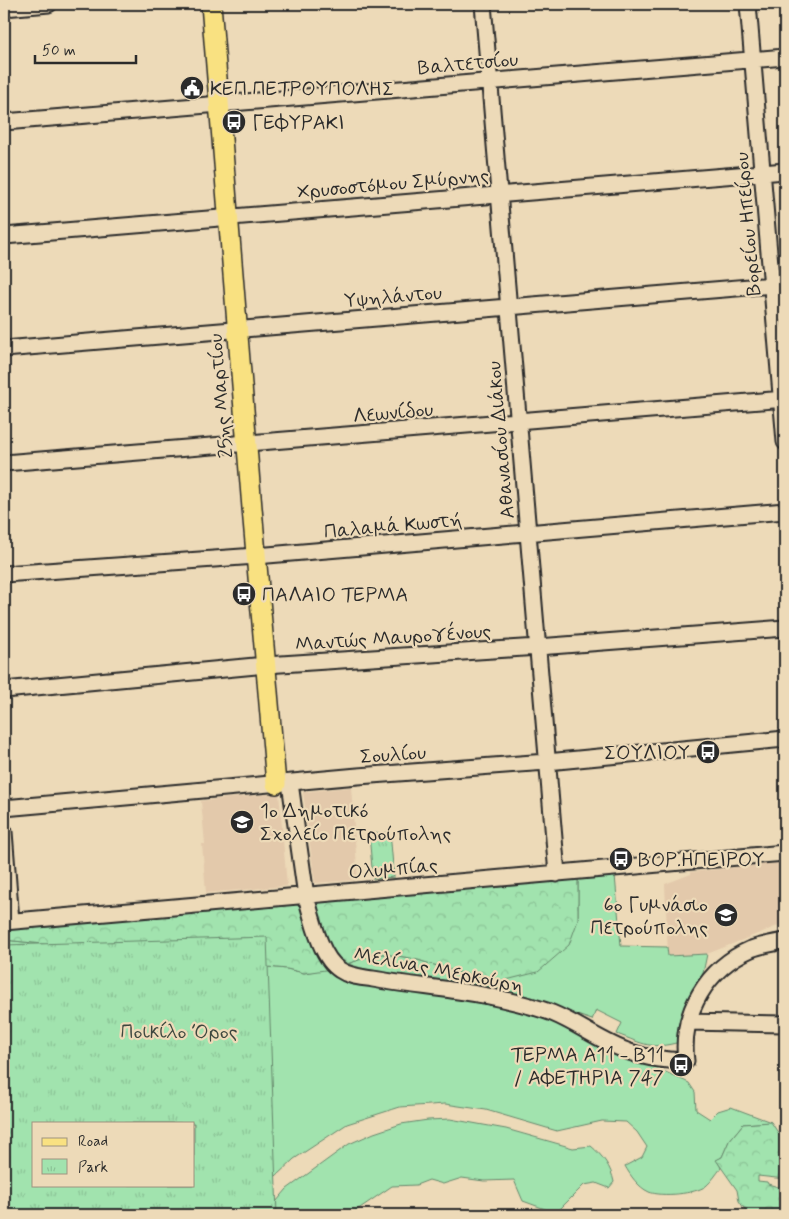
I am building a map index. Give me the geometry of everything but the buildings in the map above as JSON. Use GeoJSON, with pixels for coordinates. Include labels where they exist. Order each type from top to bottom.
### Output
{"type":"FeatureCollection","features":[{"type":"Feature","properties":{"kind":"main road","name":"25ης Μαρτίου"},"geometry":{"type":"LineString","coordinates":[[211,4],[227,216],[266,665],[283,783]]}},
{"type":"Feature","properties":{"kind":"street"},"geometry":{"type":"LineString","coordinates":[[4,8],[49,4]]}},
{"type":"Feature","properties":{"kind":"street","name":"Αθανασίου Διάκου"},"geometry":{"type":"LineString","coordinates":[[484,4],[557,874]]}},
{"type":"Feature","properties":{"kind":"street","name":"Βορείου Ηπείρου"},"geometry":{"type":"LineString","coordinates":[[748,4],[763,173],[779,284],[785,442]]}},
{"type":"Feature","properties":{"kind":"street","name":"Βαλτετσίου"},"geometry":{"type":"LineString","coordinates":[[4,122],[785,57]]}},
{"type":"Feature","properties":{"kind":"street","name":"Χρυσοστόμου Σμύρνης"},"geometry":{"type":"LineString","coordinates":[[4,236],[785,171]]}},
{"type":"Feature","properties":{"kind":"street","name":"Υψηλάντου"},"geometry":{"type":"LineString","coordinates":[[4,349],[779,284]]}},
{"type":"Feature","properties":{"kind":"street","name":"Λεωνίδου"},"geometry":{"type":"LineString","coordinates":[[4,463],[784,400]]}},
{"type":"Feature","properties":{"kind":"street","name":"Παλαμά Κωστή"},"geometry":{"type":"LineString","coordinates":[[4,574],[256,556],[785,511]]}},
{"type":"Feature","properties":{"kind":"street","name":"Μαντώς Μαυρογένους"},"geometry":{"type":"LineString","coordinates":[[4,690],[266,665],[785,628]]}},
{"type":"Feature","properties":{"kind":"street","name":"Σουλίου"},"geometry":{"type":"LineString","coordinates":[[4,808],[785,740]]}},
{"type":"Feature","properties":{"kind":"street","name":"Μελίνας Μερκούρη"},"geometry":{"type":"LineString","coordinates":[[283,783],[310,913],[326,955],[332,964],[345,973],[396,984],[469,992],[541,1009],[629,1052],[651,1058],[686,1061],[685,1041],[688,1022]]}},
{"type":"Feature","properties":{"kind":"street"},"geometry":{"type":"LineString","coordinates":[[4,832],[7,921]]}},
{"type":"Feature","properties":{"kind":"street","name":"Ολυμπίας"},"geometry":{"type":"LineString","coordinates":[[7,921],[785,853]]}},
{"type":"Feature","properties":{"kind":"street"},"geometry":{"type":"LineString","coordinates":[[785,941],[752,949],[723,966],[700,992],[688,1022],[785,1024]]}},
{"type":"Feature","properties":{"kind":"shaded area"},"geometry":{"type":"Polygon","coordinates":[[[351,787],[358,880],[315,883],[303,792],[351,787]]]}},
{"type":"Feature","properties":{"kind":"shaded area","name":"1ο Δημοτικό Σχολείο Πετρούπολης"},"geometry":{"type":"Polygon","coordinates":[[[279,793],[287,886],[206,893],[202,844],[205,844],[201,801],[279,793]]]}},
{"type":"Feature","properties":{"kind":"shaded area","name":"6ο Γυμνάσιο Πετρούπολης"},"geometry":{"type":"Polygon","coordinates":[[[785,862],[785,923],[707,954],[668,956],[665,884],[691,874],[691,872],[785,862]]]}},
{"type":"Feature","properties":{"kind":"green space"},"geometry":{"type":"Polygon","coordinates":[[[390,832],[394,877],[373,879],[369,834],[390,832]]]}},
{"type":"Feature","properties":{"kind":"green space"},"geometry":{"type":"Polygon","coordinates":[[[615,875],[621,946],[667,947],[668,956],[707,954],[701,983],[680,1042],[654,1046],[634,1041],[617,1034],[622,1023],[596,1010],[592,1020],[506,991],[365,969],[348,964],[377,953],[411,958],[458,972],[578,920],[578,879],[615,875]]]}},
{"type":"Feature","properties":{"kind":"green space"},"geometry":{"type":"Polygon","coordinates":[[[578,879],[578,920],[569,945],[538,972],[502,981],[458,972],[411,958],[377,953],[325,970],[304,973],[287,969],[4,940],[4,928],[578,879]]]}},
{"type":"Feature","properties":{"kind":"green space","name":"Ποικίλο Όρος"},"geometry":{"type":"Polygon","coordinates":[[[267,937],[277,1215],[4,1215],[4,945],[267,937]]]}},
{"type":"Feature","properties":{"kind":"green space"},"geometry":{"type":"Polygon","coordinates":[[[4,940],[287,969],[304,973],[331,968],[518,1011],[557,1021],[689,1083],[695,1092],[696,1110],[710,1119],[718,1111],[731,1107],[771,1122],[743,1124],[729,1141],[722,1157],[717,1160],[721,1168],[706,1186],[694,1191],[678,1194],[655,1194],[641,1187],[625,1166],[642,1157],[647,1147],[637,1132],[626,1122],[602,1121],[557,1131],[486,1110],[445,1104],[400,1107],[347,1124],[294,1159],[258,1193],[4,1188],[4,940]]]}},
{"type":"Feature","properties":{"kind":"green space"},"geometry":{"type":"Polygon","coordinates":[[[450,1119],[506,1129],[573,1148],[591,1146],[606,1162],[614,1182],[609,1188],[596,1183],[584,1185],[556,1213],[523,1201],[514,1180],[484,1181],[462,1178],[443,1184],[429,1180],[416,1185],[392,1186],[357,1210],[353,1215],[265,1215],[287,1189],[349,1144],[401,1124],[450,1119]]]}},
{"type":"Feature","properties":{"kind":"green space"},"geometry":{"type":"Polygon","coordinates":[[[771,1122],[785,1143],[785,1179],[758,1176],[758,1181],[767,1182],[768,1184],[785,1189],[785,1215],[749,1215],[739,1201],[737,1190],[716,1160],[722,1157],[729,1141],[743,1124],[771,1122]]]}},
{"type":"Feature","properties":{"kind":"place","name":"ΚΕΠ ΠΕΤΡΟΥΠΟΛΗΣ"},"geometry":{"type":"Point","coordinates":[192,88]}},
{"type":"Feature","properties":{"kind":"place","name":"ΓΕΦΥΡΑΚΙ"},"geometry":{"type":"Point","coordinates":[234,122]}},
{"type":"Feature","properties":{"kind":"place","name":"ΠΑΛΑΙΟ ΤΕΡΜΑ"},"geometry":{"type":"Point","coordinates":[244,594]}},
{"type":"Feature","properties":{"kind":"place","name":"ΣΟΥΛΙΟΥ"},"geometry":{"type":"Point","coordinates":[708,752]}},
{"type":"Feature","properties":{"kind":"place","name":"1ο Δημοτικό Σχολείο Πετρούπολης"},"geometry":{"type":"Point","coordinates":[242,822]}},
{"type":"Feature","properties":{"kind":"place","name":"ΒΟΡ.ΗΠΕΙΡΟΥ"},"geometry":{"type":"Point","coordinates":[621,859]}},
{"type":"Feature","properties":{"kind":"place","name":"6ο Γυμνάσιο Πετρούπολης"},"geometry":{"type":"Point","coordinates":[726,915]}},
{"type":"Feature","properties":{"kind":"place","name":"ΤΕΡΜΑ Α11 - Β11 / ΑΦΕΤΗΡΙΑ 747"},"geometry":{"type":"Point","coordinates":[681,1065]}}]}
